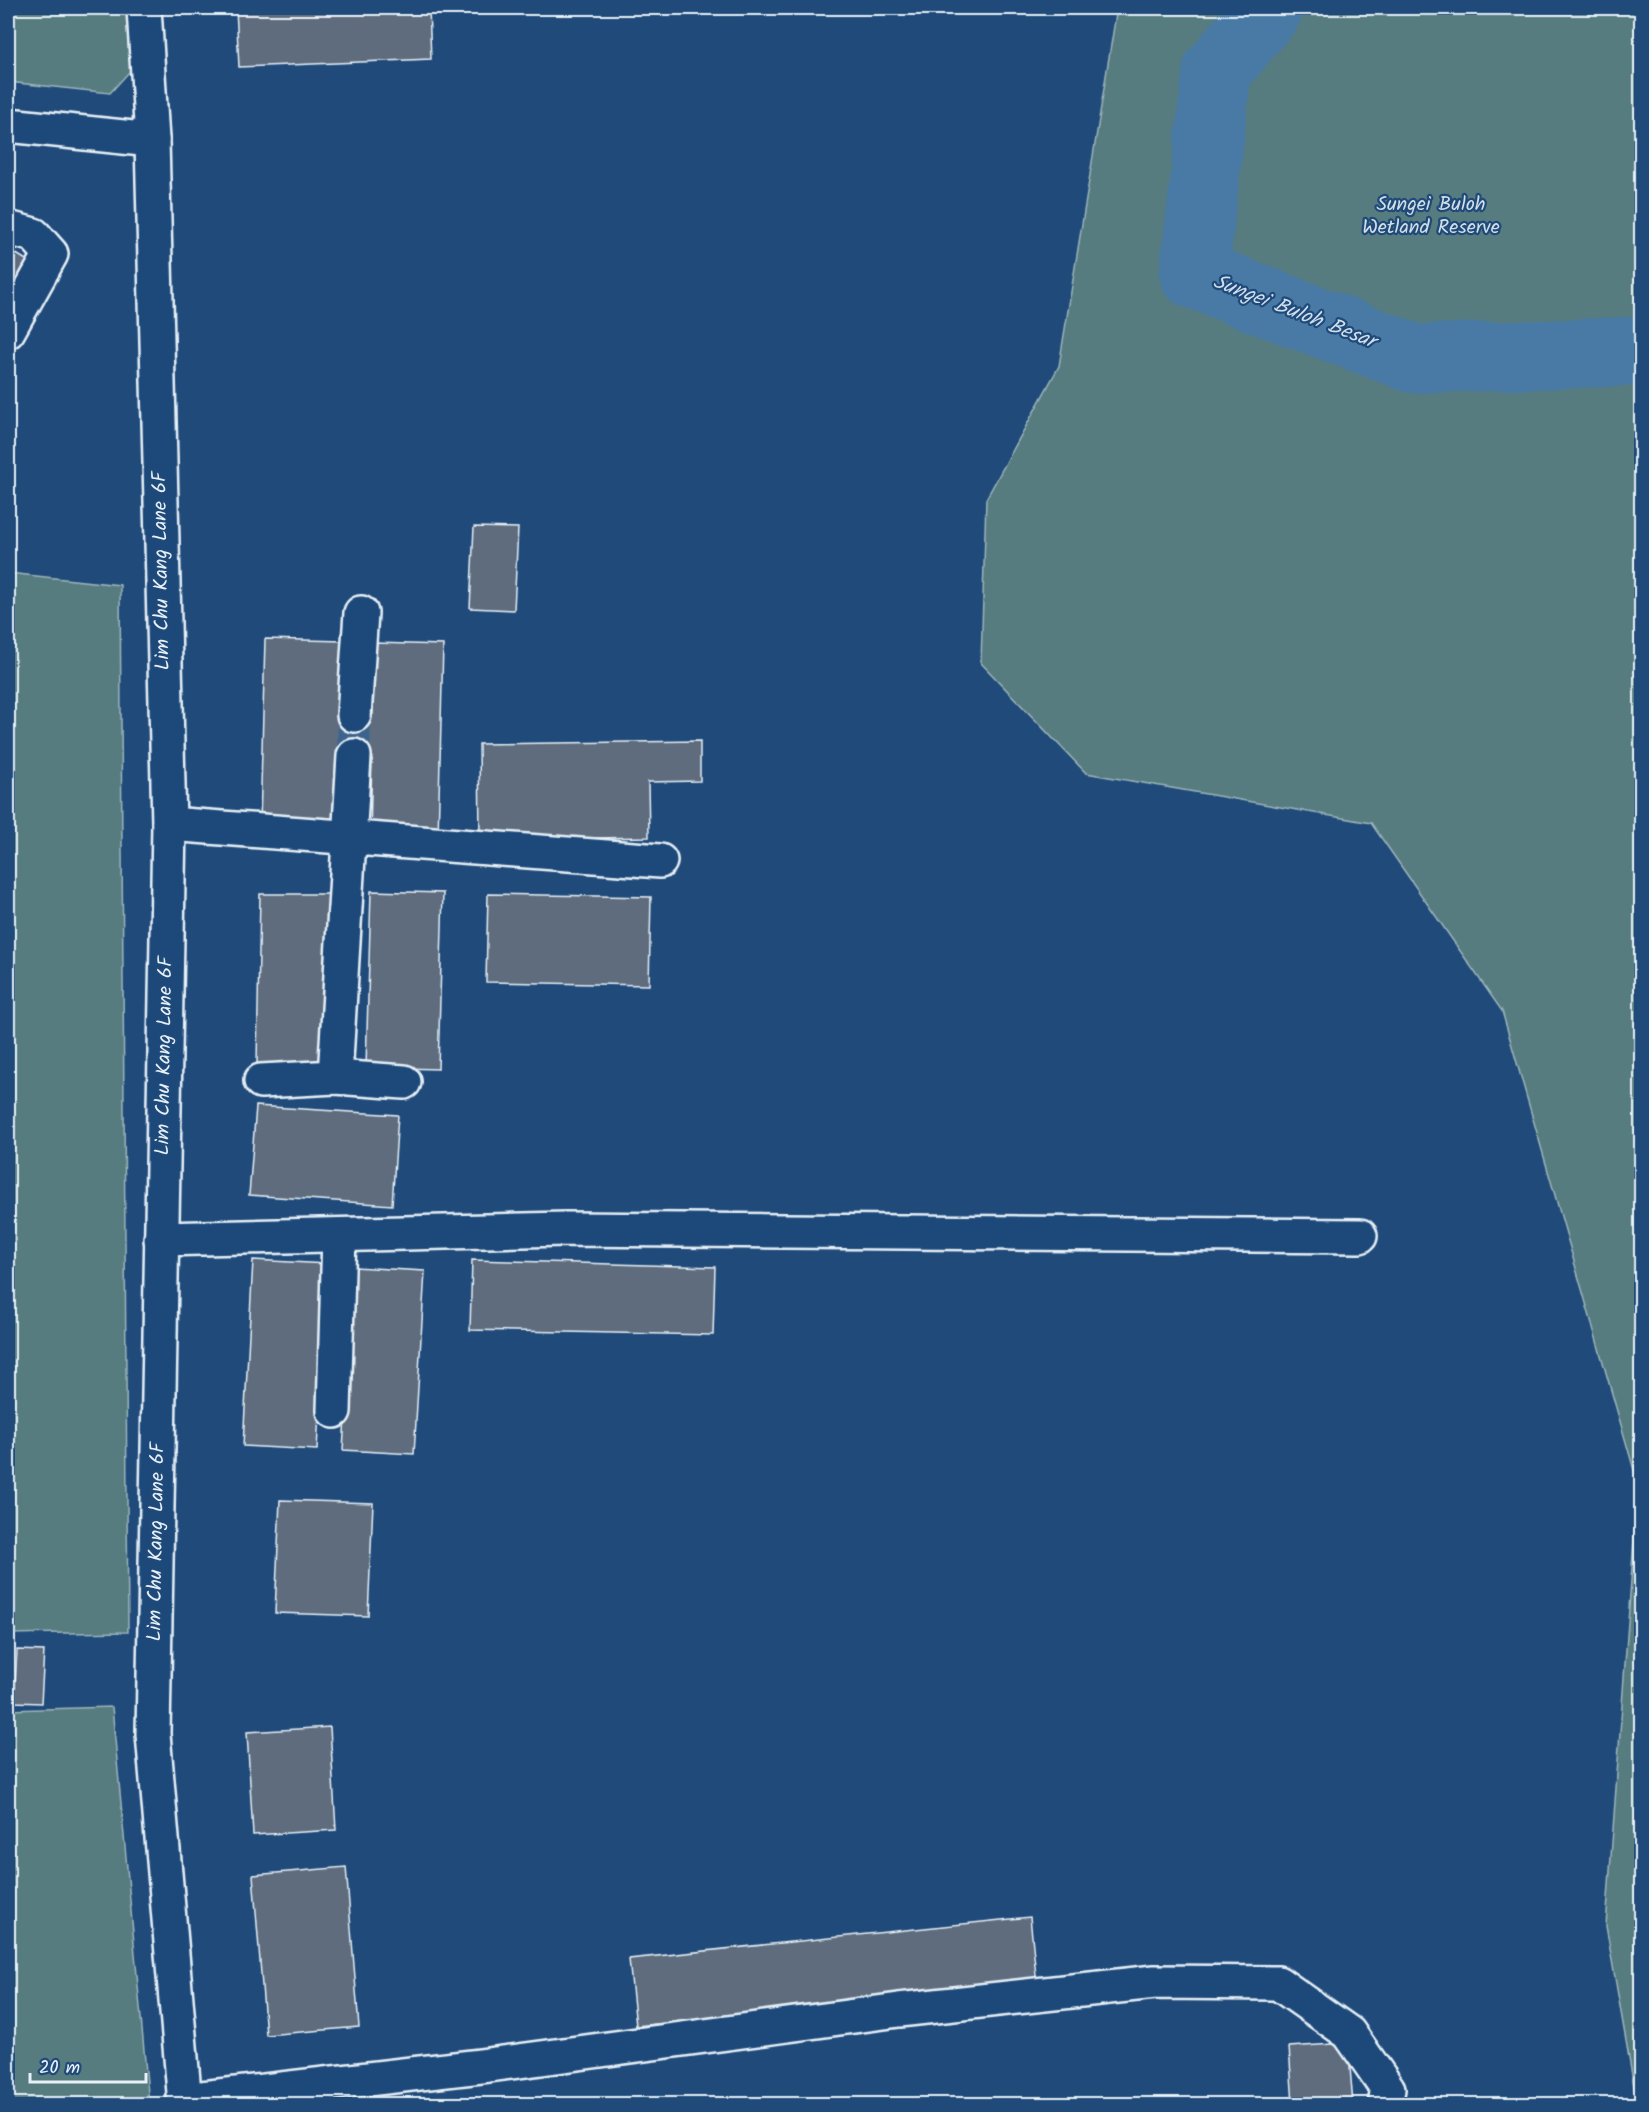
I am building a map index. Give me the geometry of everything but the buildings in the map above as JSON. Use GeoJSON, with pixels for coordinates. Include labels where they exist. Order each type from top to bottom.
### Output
{"type":"FeatureCollection","features":[{"type":"Feature","properties":{"kind":"street","name":"Lim Chu Kang Lane 6F"},"geometry":{"type":"LineString","coordinates":[[144,8],[152,140],[169,824],[153,1734],[184,2102]]}},
{"type":"Feature","properties":{"kind":"street"},"geometry":{"type":"LineString","coordinates":[[8,125],[152,140]]}},
{"type":"Feature","properties":{"kind":"street"},"geometry":{"type":"LineString","coordinates":[[8,228],[34,235],[51,254],[8,331]]}},
{"type":"Feature","properties":{"kind":"street"},"geometry":{"type":"LineString","coordinates":[[354,715],[361,613]]}},
{"type":"Feature","properties":{"kind":"street"},"geometry":{"type":"LineString","coordinates":[[335,1077],[354,756]]}},
{"type":"Feature","properties":{"kind":"street"},"geometry":{"type":"LineString","coordinates":[[169,824],[660,861]]}},
{"type":"Feature","properties":{"kind":"street"},"geometry":{"type":"LineString","coordinates":[[261,1081],[335,1077],[404,1082]]}},
{"type":"Feature","properties":{"kind":"street"},"geometry":{"type":"LineString","coordinates":[[161,1239],[566,1229],[1360,1236]]}},
{"type":"Feature","properties":{"kind":"street"},"geometry":{"type":"LineString","coordinates":[[334,1411],[339,1234]]}},
{"type":"Feature","properties":{"kind":"street"},"geometry":{"type":"LineString","coordinates":[[184,2102],[369,2092],[492,2065],[899,2010],[1143,1983],[1278,1983],[1349,2033],[1388,2089],[1384,2104]]}},
{"type":"Feature","properties":{"kind":"green space"},"geometry":{"type":"Polygon","coordinates":[[[8,8],[129,8],[130,71],[110,93],[8,82],[8,8]]]}},
{"type":"Feature","properties":{"kind":"green space","name":"Sungei Buloh Wetland Reserve"},"geometry":{"type":"Polygon","coordinates":[[[1117,8],[1641,8],[1641,2104],[1637,2104],[1606,1926],[1638,1484],[1502,1011],[1371,823],[1086,773],[981,663],[986,499],[1059,366],[1117,8]]]}},
{"type":"Feature","properties":{"kind":"green space"},"geometry":{"type":"Polygon","coordinates":[[[8,573],[120,585],[128,1632],[8,1634],[8,573]]]}},
{"type":"Feature","properties":{"kind":"green space"},"geometry":{"type":"Polygon","coordinates":[[[112,1707],[149,2104],[8,2104],[8,1710],[112,1707]]]}},
{"type":"Feature","properties":{"kind":"waterway","name":"Sungei Buloh Besar"},"geometry":{"type":"LineString","coordinates":[[1269,8],[1217,71],[1194,274],[1415,359],[1642,351]]}},
{"type":"Feature","properties":{"kind":"tunnel"},"geometry":{"type":"LineString","coordinates":[[354,715],[354,756]]}}]}
